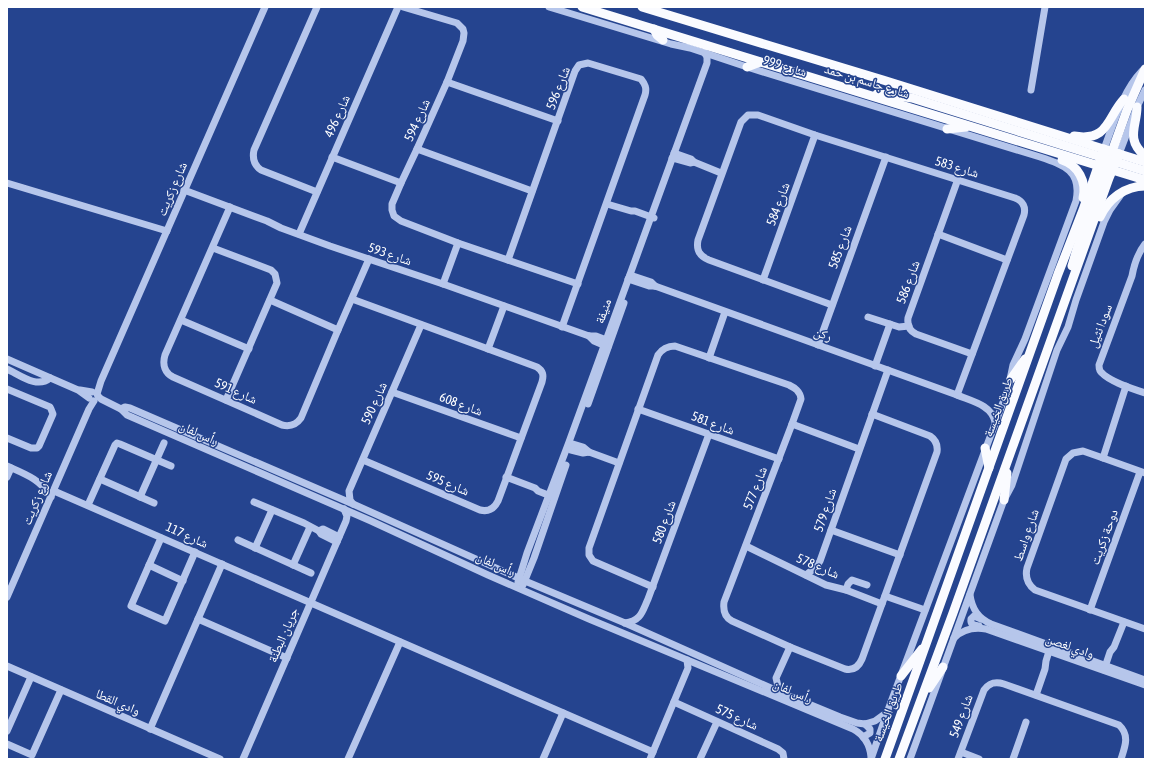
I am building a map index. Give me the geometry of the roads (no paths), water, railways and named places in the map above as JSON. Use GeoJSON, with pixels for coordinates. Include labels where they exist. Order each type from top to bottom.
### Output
{"type":"FeatureCollection","features":[{"type":"Feature","properties":{"kind":"main road","name":"شارع جاسم بن حمد"},"geometry":{"type":"LineString","coordinates":[[582,7],[1042,148],[1108,159],[1145,162]]}},
{"type":"Feature","properties":{"kind":"main road","name":"شارع جاسم بن حمد"},"geometry":{"type":"LineString","coordinates":[[642,7],[1059,135],[1108,159],[1145,180]]}},
{"type":"Feature","properties":{"kind":"main road"},"geometry":{"type":"LineString","coordinates":[[654,29],[657,35],[663,40]]}},
{"type":"Feature","properties":{"kind":"main road"},"geometry":{"type":"LineString","coordinates":[[747,67],[760,62]]}},
{"type":"Feature","properties":{"kind":"main road"},"geometry":{"type":"LineString","coordinates":[[1066,297],[1070,274],[1077,249],[1108,159],[1145,69]]}},
{"type":"Feature","properties":{"kind":"main road"},"geometry":{"type":"LineString","coordinates":[[870,95],[892,94],[912,98],[1145,171]]}},
{"type":"Feature","properties":{"kind":"main road"},"geometry":{"type":"LineString","coordinates":[[1059,135],[1086,136],[1098,133],[1106,127],[1118,105],[1124,98]]}},
{"type":"Feature","properties":{"kind":"main road"},"geometry":{"type":"LineString","coordinates":[[1137,107],[1133,134],[1137,146],[1145,156]]}},
{"type":"Feature","properties":{"kind":"main road"},"geometry":{"type":"LineString","coordinates":[[947,128],[971,126]]}},
{"type":"Feature","properties":{"kind":"main road"},"geometry":{"type":"LineString","coordinates":[[1042,148],[1052,156],[1069,162],[1077,170],[1082,179],[1084,188],[1082,204],[1083,210]]}},
{"type":"Feature","properties":{"kind":"main road","name":"طريق الخيسة"},"geometry":{"type":"LineString","coordinates":[[885,759],[1033,348],[1058,274],[1083,210],[1108,159]]}},
{"type":"Feature","properties":{"kind":"main road","name":"طريق الخيسة"},"geometry":{"type":"LineString","coordinates":[[899,759],[1090,231],[1108,159]]}},
{"type":"Feature","properties":{"kind":"main road"},"geometry":{"type":"LineString","coordinates":[[1090,231],[1095,226],[1107,204],[1122,192],[1134,187],[1145,186]]}},
{"type":"Feature","properties":{"kind":"main road"},"geometry":{"type":"LineString","coordinates":[[1011,379],[1033,348]]}},
{"type":"Feature","properties":{"kind":"main road"},"geometry":{"type":"LineString","coordinates":[[985,448],[989,470]]}},
{"type":"Feature","properties":{"kind":"main road"},"geometry":{"type":"LineString","coordinates":[[1004,500],[1008,459]]}},
{"type":"Feature","properties":{"kind":"main road"},"geometry":{"type":"LineString","coordinates":[[901,676],[927,644]]}},
{"type":"Feature","properties":{"kind":"main road"},"geometry":{"type":"LineString","coordinates":[[921,700],[943,667]]}},
{"type":"Feature","properties":{"kind":"street","name":"شارع زكريت"},"geometry":{"type":"LineString","coordinates":[[7,597],[265,7]]}},
{"type":"Feature","properties":{"kind":"street"},"geometry":{"type":"LineString","coordinates":[[317,7],[254,150],[253,158],[255,166],[261,170],[317,192]]}},
{"type":"Feature","properties":{"kind":"street","name":"شارع 496"},"geometry":{"type":"LineString","coordinates":[[299,234],[398,7]]}},
{"type":"Feature","properties":{"kind":"street","name":"شارع 594"},"geometry":{"type":"LineString","coordinates":[[403,7],[457,23],[463,29],[464,33],[463,41],[447,82],[401,183],[392,207],[396,218],[458,242],[578,284]]}},
{"type":"Feature","properties":{"kind":"street","name":"شارع 999"},"geometry":{"type":"LineString","coordinates":[[549,7],[704,52],[747,67],[1040,156],[1058,163],[1068,169],[1076,181]]}},
{"type":"Feature","properties":{"kind":"street"},"geometry":{"type":"LineString","coordinates":[[1031,90],[1045,7]]}},
{"type":"Feature","properties":{"kind":"street","name":"منيفة"},"geometry":{"type":"LineString","coordinates":[[675,156],[707,63],[707,58],[704,52]]}},
{"type":"Feature","properties":{"kind":"street","name":"منيفة"},"geometry":{"type":"LineString","coordinates":[[519,588],[675,156],[711,62],[718,57]]}},
{"type":"Feature","properties":{"kind":"street","name":"شارع 596"},"geometry":{"type":"LineString","coordinates":[[508,260],[575,71],[579,66],[588,62],[638,77],[644,82],[646,95],[562,327]]}},
{"type":"Feature","properties":{"kind":"street","name":"طريق الخيسة"},"geometry":{"type":"LineString","coordinates":[[1108,159],[1124,98],[1132,83],[1145,69]]}},
{"type":"Feature","properties":{"kind":"street"},"geometry":{"type":"LineString","coordinates":[[447,82],[558,121]]}},
{"type":"Feature","properties":{"kind":"street","name":"طريق الخيسة"},"geometry":{"type":"LineString","coordinates":[[1108,159],[1145,90]]}},
{"type":"Feature","properties":{"kind":"street","name":"شارع 583"},"geometry":{"type":"LineString","coordinates":[[832,305],[706,259],[698,251],[698,240],[721,173],[741,122],[748,115],[758,115],[815,135],[958,179],[1018,199],[1023,204],[1025,208],[1024,215],[957,396]]}},
{"type":"Feature","properties":{"kind":"street","name":"شارع 584"},"geometry":{"type":"LineString","coordinates":[[763,280],[815,135]]}},
{"type":"Feature","properties":{"kind":"street"},"geometry":{"type":"LineString","coordinates":[[417,149],[532,191]]}},
{"type":"Feature","properties":{"kind":"street"},"geometry":{"type":"LineString","coordinates":[[675,156],[690,163],[694,162],[721,173]]}},
{"type":"Feature","properties":{"kind":"street"},"geometry":{"type":"LineString","coordinates":[[332,157],[401,183]]}},
{"type":"Feature","properties":{"kind":"street","name":"شارع 585"},"geometry":{"type":"LineString","coordinates":[[818,345],[886,157]]}},
{"type":"Feature","properties":{"kind":"street","name":"شارع 586"},"geometry":{"type":"LineString","coordinates":[[908,326],[908,318],[958,179]]}},
{"type":"Feature","properties":{"kind":"street","name":"طريق الخيسة"},"geometry":{"type":"LineString","coordinates":[[871,759],[985,448],[1004,402],[1011,379],[1013,365],[1025,339],[1076,201],[1078,192],[1076,181]]}},
{"type":"Feature","properties":{"kind":"street"},"geometry":{"type":"LineString","coordinates":[[7,183],[167,230]]}},
{"type":"Feature","properties":{"kind":"street","name":"شارع 593"},"geometry":{"type":"LineString","coordinates":[[184,190],[299,234],[589,336],[594,341],[607,343]]}},
{"type":"Feature","properties":{"kind":"street"},"geometry":{"type":"LineString","coordinates":[[910,759],[1004,500],[1012,485],[1057,350],[1068,327],[1104,222],[1122,192]]}},
{"type":"Feature","properties":{"kind":"street"},"geometry":{"type":"LineString","coordinates":[[607,204],[631,212],[635,216],[652,219]]}},
{"type":"Feature","properties":{"kind":"street","name":"شارع 591"},"geometry":{"type":"LineString","coordinates":[[230,207],[163,364],[166,372],[173,377],[282,425],[289,426],[299,421],[369,259]]}},
{"type":"Feature","properties":{"kind":"street"},"geometry":{"type":"LineString","coordinates":[[938,234],[1007,260]]}},
{"type":"Feature","properties":{"kind":"street"},"geometry":{"type":"LineString","coordinates":[[443,284],[458,242]]}},
{"type":"Feature","properties":{"kind":"street","name":"سودا نثيل"},"geometry":{"type":"LineString","coordinates":[[1145,244],[1142,247],[1134,266],[1132,276],[1099,365],[1099,369],[1103,374],[1126,386],[1145,393]]}},
{"type":"Feature","properties":{"kind":"street"},"geometry":{"type":"LineString","coordinates":[[212,248],[268,269],[273,272],[277,283],[226,400]]}},
{"type":"Feature","properties":{"kind":"street","name":"ركن"},"geometry":{"type":"LineString","coordinates":[[631,278],[648,286],[654,286],[984,406]]}},
{"type":"Feature","properties":{"kind":"street","name":"شارع 595"},"geometry":{"type":"LineString","coordinates":[[352,299],[537,367],[543,373],[542,382],[498,502],[491,510],[482,511],[363,460]]}},
{"type":"Feature","properties":{"kind":"street"},"geometry":{"type":"LineString","coordinates":[[270,300],[338,330]]}},
{"type":"Feature","properties":{"kind":"street"},"geometry":{"type":"LineString","coordinates":[[488,349],[504,306]]}},
{"type":"Feature","properties":{"kind":"street"},"geometry":{"type":"LineString","coordinates":[[709,358],[725,312]]}},
{"type":"Feature","properties":{"kind":"street"},"geometry":{"type":"LineString","coordinates":[[868,317],[901,327],[908,326],[916,334],[972,354]]}},
{"type":"Feature","properties":{"kind":"street"},"geometry":{"type":"LineString","coordinates":[[181,320],[249,349]]}},
{"type":"Feature","properties":{"kind":"street"},"geometry":{"type":"LineString","coordinates":[[875,366],[890,324]]}},
{"type":"Feature","properties":{"kind":"street","name":"شارع 590"},"geometry":{"type":"LineString","coordinates":[[349,491],[421,325]]}},
{"type":"Feature","properties":{"kind":"street","name":"منيفة"},"geometry":{"type":"LineString","coordinates":[[553,494],[572,447],[607,343]]}},
{"type":"Feature","properties":{"kind":"street","name":"شارع 577"},"geometry":{"type":"LineString","coordinates":[[653,587],[593,561],[589,555],[589,548],[590,540],[658,355],[663,349],[675,346],[789,385],[796,389],[801,399],[724,602],[726,617],[790,647],[845,669],[854,669],[858,666],[861,662],[900,555],[938,446],[930,436],[872,414]]}},
{"type":"Feature","properties":{"kind":"street","name":"رأس لفان"},"geometry":{"type":"LineString","coordinates":[[7,359],[101,399],[121,409],[127,415],[356,515],[372,517],[625,623],[848,720],[865,724]]}},
{"type":"Feature","properties":{"kind":"street"},"geometry":{"type":"LineString","coordinates":[[7,369],[36,382],[44,382],[50,378]]}},
{"type":"Feature","properties":{"kind":"street","name":"شارع 579"},"geometry":{"type":"LineString","coordinates":[[806,575],[817,566],[820,561],[888,370]]}},
{"type":"Feature","properties":{"kind":"street"},"geometry":{"type":"LineString","coordinates":[[1103,458],[1126,386]]}},
{"type":"Feature","properties":{"kind":"street"},"geometry":{"type":"LineString","coordinates":[[7,389],[50,407],[53,414],[37,448],[31,448],[7,438]]}},
{"type":"Feature","properties":{"kind":"street","name":"شارع 608"},"geometry":{"type":"LineString","coordinates":[[392,392],[521,438]]}},
{"type":"Feature","properties":{"kind":"street"},"geometry":{"type":"LineString","coordinates":[[984,406],[996,406],[1004,402]]}},
{"type":"Feature","properties":{"kind":"street"},"geometry":{"type":"LineString","coordinates":[[984,406],[990,411],[996,422]]}},
{"type":"Feature","properties":{"kind":"street","name":"رأس لفان"},"geometry":{"type":"LineString","coordinates":[[121,409],[125,407],[130,408],[353,504],[372,517],[519,588],[853,729],[863,737]]}},
{"type":"Feature","properties":{"kind":"street","name":"شارع 581"},"geometry":{"type":"LineString","coordinates":[[638,409],[779,459]]}},
{"type":"Feature","properties":{"kind":"street"},"geometry":{"type":"LineString","coordinates":[[792,424],[860,449]]}},
{"type":"Feature","properties":{"kind":"street","name":"شارع 580"},"geometry":{"type":"LineString","coordinates":[[640,617],[653,587],[709,434]]}},
{"type":"Feature","properties":{"kind":"street"},"geometry":{"type":"LineString","coordinates":[[88,506],[117,443],[171,466]]}},
{"type":"Feature","properties":{"kind":"street"},"geometry":{"type":"LineString","coordinates":[[140,496],[164,443]]}},
{"type":"Feature","properties":{"kind":"street"},"geometry":{"type":"LineString","coordinates":[[572,447],[583,453],[589,452],[619,463]]}},
{"type":"Feature","properties":{"kind":"street","name":"شارع واسط"},"geometry":{"type":"LineString","coordinates":[[1143,473],[1083,451],[1073,453],[1066,459],[1026,574],[1028,582],[1035,590],[1145,629]]}},
{"type":"Feature","properties":{"kind":"street"},"geometry":{"type":"LineString","coordinates":[[7,477],[9,467],[27,474],[52,494]]}},
{"type":"Feature","properties":{"kind":"street","name":"دوحة زكريت"},"geometry":{"type":"LineString","coordinates":[[1090,610],[1143,473]]}},
{"type":"Feature","properties":{"kind":"street"},"geometry":{"type":"LineString","coordinates":[[506,477],[535,488],[538,491],[553,494]]}},
{"type":"Feature","properties":{"kind":"street"},"geometry":{"type":"LineString","coordinates":[[100,479],[154,503]]}},
{"type":"Feature","properties":{"kind":"street"},"geometry":{"type":"LineString","coordinates":[[335,497],[343,496],[349,491]]}},
{"type":"Feature","properties":{"kind":"street"},"geometry":{"type":"LineString","coordinates":[[349,491],[350,500],[353,504]]}},
{"type":"Feature","properties":{"kind":"street","name":"شارع 117"},"geometry":{"type":"LineString","coordinates":[[52,494],[88,506],[653,752]]}},
{"type":"Feature","properties":{"kind":"street"},"geometry":{"type":"LineString","coordinates":[[254,502],[319,531],[323,530],[338,539]]}},
{"type":"Feature","properties":{"kind":"street"},"geometry":{"type":"LineString","coordinates":[[344,509],[347,516],[346,521]]}},
{"type":"Feature","properties":{"kind":"street"},"geometry":{"type":"LineString","coordinates":[[255,548],[272,510]]}},
{"type":"Feature","properties":{"kind":"street"},"geometry":{"type":"LineString","coordinates":[[346,521],[356,515]]}},
{"type":"Feature","properties":{"kind":"street","name":"جريان البطنة"},"geometry":{"type":"LineString","coordinates":[[243,759],[346,521]]}},
{"type":"Feature","properties":{"kind":"street"},"geometry":{"type":"LineString","coordinates":[[293,565],[310,527]]}},
{"type":"Feature","properties":{"kind":"street"},"geometry":{"type":"LineString","coordinates":[[831,530],[900,555]]}},
{"type":"Feature","properties":{"kind":"street"},"geometry":{"type":"LineString","coordinates":[[161,538],[131,606],[165,620],[195,552]]}},
{"type":"Feature","properties":{"kind":"street"},"geometry":{"type":"LineString","coordinates":[[238,540],[312,573]]}},
{"type":"Feature","properties":{"kind":"street","name":"شارع 578"},"geometry":{"type":"LineString","coordinates":[[746,546],[826,585],[846,590],[882,604]]}},
{"type":"Feature","properties":{"kind":"street"},"geometry":{"type":"LineString","coordinates":[[150,729],[222,564]]}},
{"type":"Feature","properties":{"kind":"street"},"geometry":{"type":"LineString","coordinates":[[149,565],[182,581]]}},
{"type":"Feature","properties":{"kind":"street"},"geometry":{"type":"LineString","coordinates":[[846,590],[848,584],[852,580],[867,585]]}},
{"type":"Feature","properties":{"kind":"street","name":"وادي لغصن"},"geometry":{"type":"LineString","coordinates":[[970,593],[971,603],[974,610],[986,626]]}},
{"type":"Feature","properties":{"kind":"street"},"geometry":{"type":"LineString","coordinates":[[885,596],[925,610]]}},
{"type":"Feature","properties":{"kind":"street"},"geometry":{"type":"LineString","coordinates":[[625,623],[634,621],[640,617],[646,633]]}},
{"type":"Feature","properties":{"kind":"street"},"geometry":{"type":"LineString","coordinates":[[198,619],[287,658]]}},
{"type":"Feature","properties":{"kind":"street"},"geometry":{"type":"LineString","coordinates":[[1107,669],[1110,652],[1114,647],[1124,622]]}},
{"type":"Feature","properties":{"kind":"street","name":"وادي لغصن"},"geometry":{"type":"LineString","coordinates":[[953,640],[958,634],[968,629],[986,626],[1107,669],[1145,680]]}},
{"type":"Feature","properties":{"kind":"street"},"geometry":{"type":"LineString","coordinates":[[348,759],[400,642]]}},
{"type":"Feature","properties":{"kind":"street"},"geometry":{"type":"LineString","coordinates":[[761,683],[771,681],[776,678],[790,647]]}},
{"type":"Feature","properties":{"kind":"street"},"geometry":{"type":"LineString","coordinates":[[1036,695],[1045,669],[1049,665],[1052,649]]}},
{"type":"Feature","properties":{"kind":"street"},"geometry":{"type":"LineString","coordinates":[[650,759],[688,668],[687,660]]}},
{"type":"Feature","properties":{"kind":"street"},"geometry":{"type":"LineString","coordinates":[[688,668],[698,664]]}},
{"type":"Feature","properties":{"kind":"street","name":"وادي القطا"},"geometry":{"type":"LineString","coordinates":[[7,666],[31,678],[220,759]]}},
{"type":"Feature","properties":{"kind":"street","name":"وادي لغصن"},"geometry":{"type":"LineString","coordinates":[[1107,669],[1145,686]]}},
{"type":"Feature","properties":{"kind":"street"},"geometry":{"type":"LineString","coordinates":[[7,731],[31,678]]}},
{"type":"Feature","properties":{"kind":"street"},"geometry":{"type":"LineString","coordinates":[[776,678],[778,686],[782,692]]}},
{"type":"Feature","properties":{"kind":"street","name":"شارع 549"},"geometry":{"type":"LineString","coordinates":[[959,756],[982,694],[989,684],[996,682],[1119,725],[1124,731],[1126,739],[1121,759]]}},
{"type":"Feature","properties":{"kind":"street"},"geometry":{"type":"LineString","coordinates":[[7,744],[32,755],[61,690]]}},
{"type":"Feature","properties":{"kind":"street","name":"شارع 575"},"geometry":{"type":"LineString","coordinates":[[674,702],[778,748],[783,753],[784,759]]}},
{"type":"Feature","properties":{"kind":"street"},"geometry":{"type":"LineString","coordinates":[[871,759],[869,747],[863,737],[870,733],[870,729],[865,724],[879,719],[888,710]]}},
{"type":"Feature","properties":{"kind":"street"},"geometry":{"type":"LineString","coordinates":[[543,759],[563,713]]}},
{"type":"Feature","properties":{"kind":"street"},"geometry":{"type":"LineString","coordinates":[[700,759],[717,722]]}},
{"type":"Feature","properties":{"kind":"street"},"geometry":{"type":"LineString","coordinates":[[1013,759],[1026,722]]}},
{"type":"Feature","properties":{"kind":"street"},"geometry":{"type":"LineString","coordinates":[[959,756],[979,759]]}}]}
